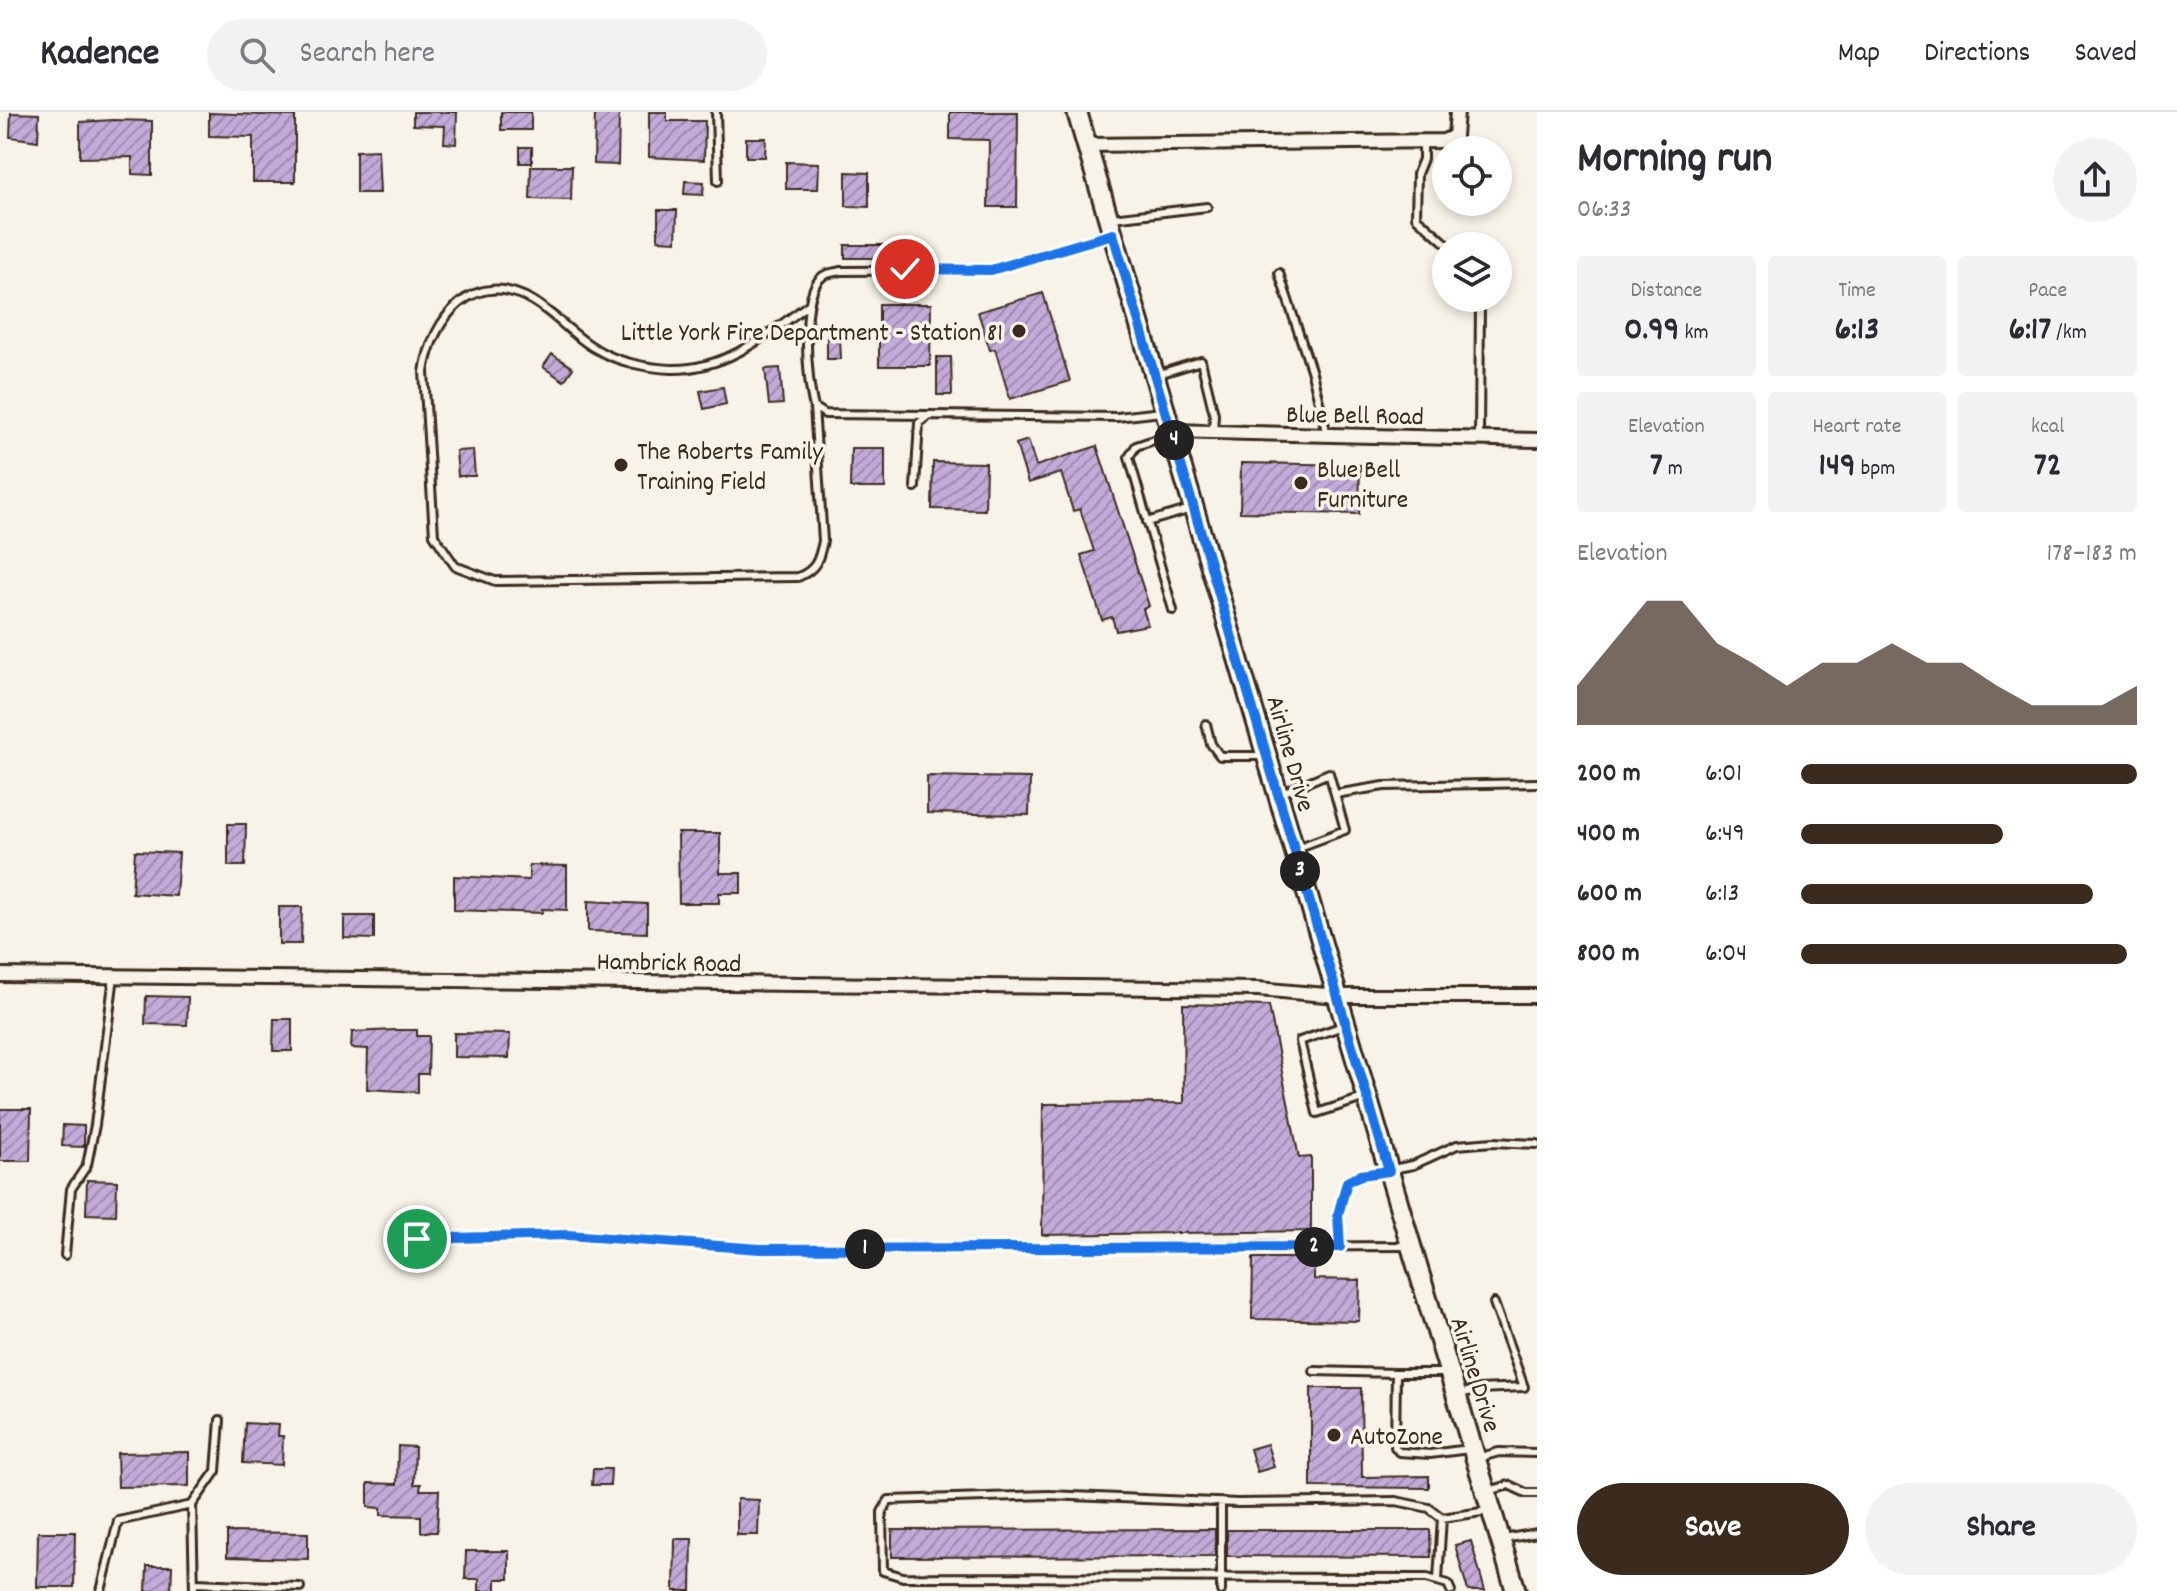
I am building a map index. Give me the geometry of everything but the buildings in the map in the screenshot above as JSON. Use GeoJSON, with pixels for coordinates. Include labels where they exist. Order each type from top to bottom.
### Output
{"type":"FeatureCollection","features":[{"type":"Feature","properties":{"kind":"main road","name":"Airline Drive"},"geometry":{"type":"LineString","coordinates":[[1077,112],[1366,1097],[1516,1591]]}},
{"type":"Feature","properties":{"kind":"street"},"geometry":{"type":"LineString","coordinates":[[1086,145],[1423,143],[1455,136],[1457,112]]}},
{"type":"Feature","properties":{"kind":"street","name":"Blue Bell Road"},"geometry":{"type":"LineString","coordinates":[[1172,433],[1537,440]]}},
{"type":"Feature","properties":{"kind":"street","name":"Hambrick Road"},"geometry":{"type":"LineString","coordinates":[[0,975],[1258,989],[1337,996],[1537,996]]}},
{"type":"Feature","properties":{"kind":"lane"},"geometry":{"type":"LineString","coordinates":[[716,112],[718,181]]}},
{"type":"Feature","properties":{"kind":"lane"},"geometry":{"type":"LineString","coordinates":[[1423,143],[1423,159],[1417,174],[1416,217],[1433,232]]}},
{"type":"Feature","properties":{"kind":"lane"},"geometry":{"type":"LineString","coordinates":[[808,305],[751,347],[711,364],[674,369],[633,364],[597,350],[532,300],[508,291],[487,291],[466,298],[449,311],[436,327],[426,360],[434,535],[455,566],[495,581],[798,577],[811,572],[820,559],[823,541],[814,407],[809,391],[808,305],[812,290],[822,276],[841,271],[991,270],[1110,226],[1207,207]]}},
{"type":"Feature","properties":{"kind":"lane"},"geometry":{"type":"LineString","coordinates":[[1279,273],[1312,373],[1327,435]]}},
{"type":"Feature","properties":{"kind":"lane"},"geometry":{"type":"LineString","coordinates":[[1479,439],[1480,312]]}},
{"type":"Feature","properties":{"kind":"lane"},"geometry":{"type":"LineString","coordinates":[[1155,375],[1201,361],[1214,414],[1213,432]]}},
{"type":"Feature","properties":{"kind":"lane"},"geometry":{"type":"LineString","coordinates":[[814,407],[825,414],[1117,417],[1166,412]]}},
{"type":"Feature","properties":{"kind":"lane"},"geometry":{"type":"LineString","coordinates":[[915,487],[919,423],[929,415]]}},
{"type":"Feature","properties":{"kind":"lane"},"geometry":{"type":"LineString","coordinates":[[1172,433],[1131,450],[1129,457],[1173,610]]}},
{"type":"Feature","properties":{"kind":"lane"},"geometry":{"type":"LineString","coordinates":[[1147,522],[1194,508]]}},
{"type":"Feature","properties":{"kind":"lane"},"geometry":{"type":"LineString","coordinates":[[1206,724],[1220,756],[1266,756]]}},
{"type":"Feature","properties":{"kind":"lane"},"geometry":{"type":"LineString","coordinates":[[1277,795],[1329,773],[1345,830],[1293,849]]}},
{"type":"Feature","properties":{"kind":"lane"},"geometry":{"type":"LineString","coordinates":[[1335,794],[1384,786],[1537,783]]}},
{"type":"Feature","properties":{"kind":"lane"},"geometry":{"type":"LineString","coordinates":[[65,1255],[71,1189],[87,1165],[95,1125],[114,976]]}},
{"type":"Feature","properties":{"kind":"lane"},"geometry":{"type":"LineString","coordinates":[[1345,1025],[1300,1041],[1317,1113],[1366,1097]]}},
{"type":"Feature","properties":{"kind":"lane"},"geometry":{"type":"LineString","coordinates":[[1340,1247],[1338,1215],[1347,1182],[1361,1175],[1413,1165],[1457,1145],[1493,1142],[1537,1144]]}},
{"type":"Feature","properties":{"kind":"lane"},"geometry":{"type":"LineString","coordinates":[[417,1239],[568,1235],[760,1249],[1411,1246]]}},
{"type":"Feature","properties":{"kind":"lane"},"geometry":{"type":"LineString","coordinates":[[1456,1395],[1479,1389],[1524,1387],[1494,1303]]}},
{"type":"Feature","properties":{"kind":"lane"},"geometry":{"type":"LineString","coordinates":[[1314,1371],[1449,1373]]}},
{"type":"Feature","properties":{"kind":"lane"},"geometry":{"type":"LineString","coordinates":[[1396,1373],[1396,1450],[1430,1454],[1537,1453]]}},
{"type":"Feature","properties":{"kind":"lane"},"geometry":{"type":"LineString","coordinates":[[194,1591],[192,1505],[216,1471],[220,1420]]}},
{"type":"Feature","properties":{"kind":"lane"},"geometry":{"type":"LineString","coordinates":[[1451,1591],[1448,1584],[1438,1579],[903,1577],[883,1571],[882,1512],[889,1500],[1049,1495],[1221,1502],[1413,1502],[1442,1518],[1488,1502],[1509,1485],[1526,1493],[1537,1493]]}},
{"type":"Feature","properties":{"kind":"lane"},"geometry":{"type":"LineString","coordinates":[[1221,1502],[1221,1591]]}},
{"type":"Feature","properties":{"kind":"lane"},"geometry":{"type":"LineString","coordinates":[[101,1591],[118,1521],[192,1505]]}},
{"type":"Feature","properties":{"kind":"lane"},"geometry":{"type":"LineString","coordinates":[[1438,1579],[1442,1518]]}},
{"type":"Feature","properties":{"kind":"lane"},"geometry":{"type":"LineString","coordinates":[[1500,1539],[1537,1533]]}},
{"type":"Feature","properties":{"kind":"lane"},"geometry":{"type":"LineString","coordinates":[[195,1583],[300,1587]]}},
{"type":"Feature","properties":{"kind":"place","name":"Little York Fire Department - Station 81"},"geometry":{"type":"Point","coordinates":[1019,331]}},
{"type":"Feature","properties":{"kind":"place","name":"The Roberts Family Training Field"},"geometry":{"type":"Point","coordinates":[621,465]}},
{"type":"Feature","properties":{"kind":"place","name":"Blue Bell Furniture"},"geometry":{"type":"Point","coordinates":[1301,483]}},
{"type":"Feature","properties":{"kind":"place","name":"AutoZone"},"geometry":{"type":"Point","coordinates":[1334,1435]}},
{"type":"Feature","properties":{"kind":"route"},"geometry":{"type":"LineString","coordinates":[[417,1239],[568,1235],[760,1249],[1340,1247],[1338,1215],[1347,1182],[1361,1175],[1389,1171],[1113,234],[991,270],[905,269]]}}]}
